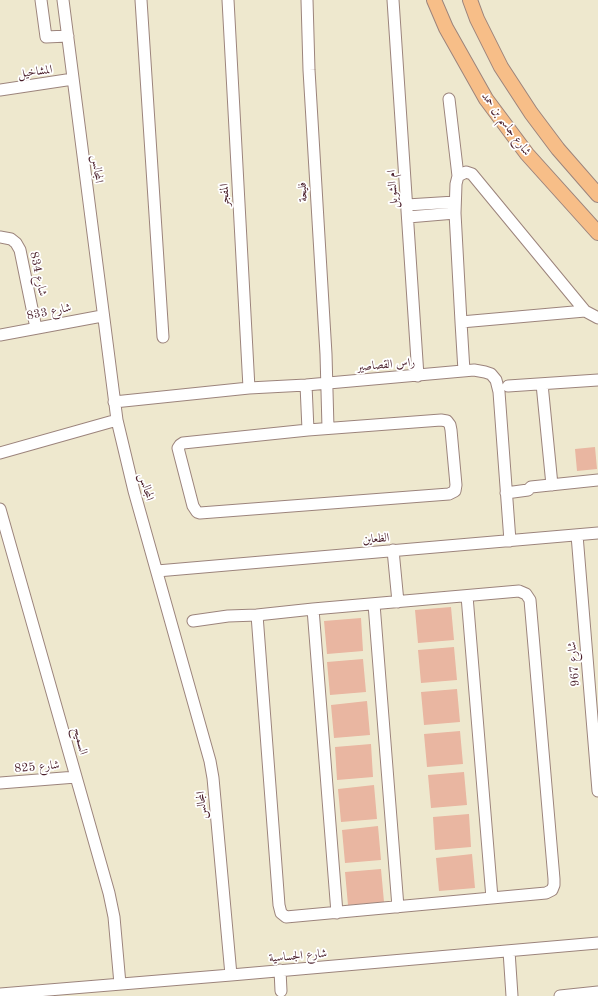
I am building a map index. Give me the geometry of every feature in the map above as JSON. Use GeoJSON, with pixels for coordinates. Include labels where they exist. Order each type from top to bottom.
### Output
{"type":"FeatureCollection","features":[{"type":"Feature","properties":{"kind":"main road","name":"شارع جاسم بن حمد"},"geometry":{"type":"LineString","coordinates":[[434,0],[446,28],[486,99],[527,154],[598,233]]}},
{"type":"Feature","properties":{"kind":"main road"},"geometry":{"type":"LineString","coordinates":[[470,0],[477,19],[501,67],[531,114],[558,150],[598,196]]}},
{"type":"Feature","properties":{"kind":"street"},"geometry":{"type":"LineString","coordinates":[[41,0],[46,37],[68,36]]}},
{"type":"Feature","properties":{"kind":"street","name":"المجالس"},"geometry":{"type":"LineString","coordinates":[[63,0],[102,316],[117,420],[134,491],[210,761],[214,785],[231,975]]}},
{"type":"Feature","properties":{"kind":"street"},"geometry":{"type":"LineString","coordinates":[[141,0],[163,337]]}},
{"type":"Feature","properties":{"kind":"street","name":"المفجر"},"geometry":{"type":"LineString","coordinates":[[228,0],[249,388]]}},
{"type":"Feature","properties":{"kind":"street","name":"فليحة"},"geometry":{"type":"LineString","coordinates":[[307,0],[309,70],[326,354],[328,428]]}},
{"type":"Feature","properties":{"kind":"street","name":"ام الشويل"},"geometry":{"type":"LineString","coordinates":[[393,0],[418,376]]}},
{"type":"Feature","properties":{"kind":"street","name":"المشاخيل"},"geometry":{"type":"LineString","coordinates":[[0,90],[73,79]]}},
{"type":"Feature","properties":{"kind":"street"},"geometry":{"type":"LineString","coordinates":[[449,99],[458,176],[456,184],[455,213],[464,371]]}},
{"type":"Feature","properties":{"kind":"street"},"geometry":{"type":"LineString","coordinates":[[458,176],[466,172],[472,174],[585,311],[598,318]]}},
{"type":"Feature","properties":{"kind":"street"},"geometry":{"type":"LineString","coordinates":[[407,205],[455,202]]}},
{"type":"Feature","properties":{"kind":"street"},"geometry":{"type":"LineString","coordinates":[[408,217],[455,213]]}},
{"type":"Feature","properties":{"kind":"street","name":"شارع 834"},"geometry":{"type":"LineString","coordinates":[[0,237],[11,239],[16,243],[20,250],[36,328]]}},
{"type":"Feature","properties":{"kind":"street"},"geometry":{"type":"LineString","coordinates":[[461,322],[585,311]]}},
{"type":"Feature","properties":{"kind":"street","name":"شارع 833"},"geometry":{"type":"LineString","coordinates":[[0,335],[102,316]]}},
{"type":"Feature","properties":{"kind":"street","name":"راس القصاصير"},"geometry":{"type":"LineString","coordinates":[[114,402],[249,388],[306,385],[474,370],[491,374],[496,380],[499,392],[510,541]]}},
{"type":"Feature","properties":{"kind":"street"},"geometry":{"type":"LineString","coordinates":[[508,386],[598,380]]}},
{"type":"Feature","properties":{"kind":"street"},"geometry":{"type":"LineString","coordinates":[[542,384],[552,485]]}},
{"type":"Feature","properties":{"kind":"street"},"geometry":{"type":"LineString","coordinates":[[306,385],[308,430]]}},
{"type":"Feature","properties":{"kind":"street"},"geometry":{"type":"LineString","coordinates":[[0,453],[117,420]]}},
{"type":"Feature","properties":{"kind":"street"},"geometry":{"type":"LineString","coordinates":[[441,420],[446,421],[450,425],[451,430],[456,485],[455,491],[449,494],[203,514],[195,509],[178,451],[180,445],[328,428],[441,420]]}},
{"type":"Feature","properties":{"kind":"street"},"geometry":{"type":"LineString","coordinates":[[506,489],[528,490],[531,487],[598,480]]}},
{"type":"Feature","properties":{"kind":"street","name":"السميح"},"geometry":{"type":"LineString","coordinates":[[0,509],[101,861],[112,906],[120,984]]}},
{"type":"Feature","properties":{"kind":"street","name":"الظعاين"},"geometry":{"type":"LineString","coordinates":[[157,571],[598,533]]}},
{"type":"Feature","properties":{"kind":"street","name":"شارع 967"},"geometry":{"type":"LineString","coordinates":[[577,535],[598,791]]}},
{"type":"Feature","properties":{"kind":"street"},"geometry":{"type":"LineString","coordinates":[[397,550],[402,602]]}},
{"type":"Feature","properties":{"kind":"street"},"geometry":{"type":"LineString","coordinates":[[193,621],[228,616],[257,615],[519,591],[526,594],[530,600],[554,879],[552,890],[546,893],[292,917],[286,917],[281,913],[279,905],[257,615]]}},
{"type":"Feature","properties":{"kind":"street"},"geometry":{"type":"LineString","coordinates":[[467,596],[492,898]]}},
{"type":"Feature","properties":{"kind":"street"},"geometry":{"type":"LineString","coordinates":[[374,604],[398,907]]}},
{"type":"Feature","properties":{"kind":"street"},"geometry":{"type":"LineString","coordinates":[[313,609],[337,912]]}},
{"type":"Feature","properties":{"kind":"street","name":"شارع 825"},"geometry":{"type":"LineString","coordinates":[[0,783],[76,777]]}},
{"type":"Feature","properties":{"kind":"street","name":"شارع الجساسية"},"geometry":{"type":"LineString","coordinates":[[0,994],[598,943]]}},
{"type":"Feature","properties":{"kind":"street"},"geometry":{"type":"LineString","coordinates":[[509,951],[512,996]]}},
{"type":"Feature","properties":{"kind":"street"},"geometry":{"type":"LineString","coordinates":[[280,970],[281,991]]}},
{"type":"Feature","properties":{"kind":"street"},"geometry":{"type":"LineString","coordinates":[[560,996],[598,992]]}},
{"type":"Feature","properties":{"kind":"building"},"geometry":{"type":"Polygon","coordinates":[[[595,447],[597,469],[577,471],[575,449],[595,447]]]}},
{"type":"Feature","properties":{"kind":"building"},"geometry":{"type":"Polygon","coordinates":[[[451,607],[454,640],[418,643],[415,610],[451,607]]]}},
{"type":"Feature","properties":{"kind":"building"},"geometry":{"type":"Polygon","coordinates":[[[361,618],[363,651],[327,654],[324,621],[361,618]]]}},
{"type":"Feature","properties":{"kind":"building"},"geometry":{"type":"Polygon","coordinates":[[[454,647],[457,680],[421,683],[418,650],[454,647]]]}},
{"type":"Feature","properties":{"kind":"building"},"geometry":{"type":"Polygon","coordinates":[[[363,659],[366,692],[330,695],[327,662],[363,659]]]}},
{"type":"Feature","properties":{"kind":"building"},"geometry":{"type":"Polygon","coordinates":[[[457,689],[460,722],[424,725],[421,692],[457,689]]]}},
{"type":"Feature","properties":{"kind":"building"},"geometry":{"type":"Polygon","coordinates":[[[367,701],[370,735],[334,738],[331,705],[367,701]]]}},
{"type":"Feature","properties":{"kind":"building"},"geometry":{"type":"Polygon","coordinates":[[[460,731],[463,764],[427,767],[424,734],[460,731]]]}},
{"type":"Feature","properties":{"kind":"building"},"geometry":{"type":"Polygon","coordinates":[[[371,744],[373,777],[337,780],[335,747],[371,744]]]}},
{"type":"Feature","properties":{"kind":"building"},"geometry":{"type":"Polygon","coordinates":[[[464,772],[467,805],[431,808],[428,775],[464,772]]]}},
{"type":"Feature","properties":{"kind":"building"},"geometry":{"type":"Polygon","coordinates":[[[374,785],[377,819],[341,822],[338,789],[374,785]]]}},
{"type":"Feature","properties":{"kind":"building"},"geometry":{"type":"Polygon","coordinates":[[[469,814],[471,847],[435,850],[433,817],[469,814]]]}},
{"type":"Feature","properties":{"kind":"building"},"geometry":{"type":"Polygon","coordinates":[[[378,826],[381,860],[345,863],[342,830],[378,826]]]}},
{"type":"Feature","properties":{"kind":"building"},"geometry":{"type":"Polygon","coordinates":[[[472,854],[475,888],[439,891],[436,858],[472,854]]]}},
{"type":"Feature","properties":{"kind":"building"},"geometry":{"type":"Polygon","coordinates":[[[381,869],[384,902],[348,905],[345,872],[381,869]]]}}]}
